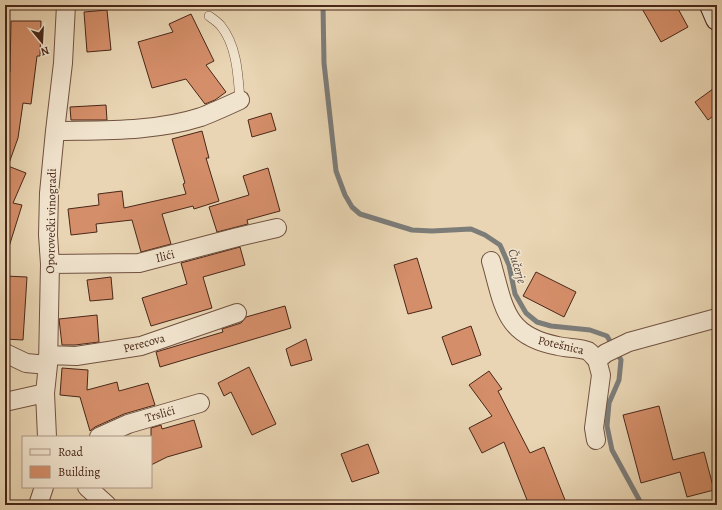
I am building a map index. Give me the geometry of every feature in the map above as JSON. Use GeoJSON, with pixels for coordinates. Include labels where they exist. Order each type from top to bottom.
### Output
{"type":"FeatureCollection","features":[{"type":"Feature","properties":{"kind":"street","name":"Oporovečki vinogradi"},"geometry":{"type":"LineString","coordinates":[[47,436],[45,393],[48,360],[50,264],[48,235],[49,193],[54,131],[63,63],[66,5]]}},
{"type":"Feature","properties":{"kind":"street"},"geometry":{"type":"LineString","coordinates":[[711,5],[717,19]]}},
{"type":"Feature","properties":{"kind":"street"},"geometry":{"type":"LineString","coordinates":[[54,131],[123,130],[161,125],[201,117],[240,100]]}},
{"type":"Feature","properties":{"kind":"street","name":"Ilići"},"geometry":{"type":"LineString","coordinates":[[50,264],[139,263],[277,228]]}},
{"type":"Feature","properties":{"kind":"street","name":"Potešnica"},"geometry":{"type":"LineString","coordinates":[[491,261],[507,314],[515,327],[531,338],[556,346],[588,351],[602,356]]}},
{"type":"Feature","properties":{"kind":"street","name":"Perecova"},"geometry":{"type":"LineString","coordinates":[[5,353],[26,362],[141,346],[237,313]]}},
{"type":"Feature","properties":{"kind":"street"},"geometry":{"type":"LineString","coordinates":[[596,440],[594,428],[602,356],[629,342],[717,318]]}},
{"type":"Feature","properties":{"kind":"street"},"geometry":{"type":"LineString","coordinates":[[5,402],[45,393]]}},
{"type":"Feature","properties":{"kind":"street","name":"Trslići"},"geometry":{"type":"LineString","coordinates":[[101,436],[128,424],[200,403]]}},
{"type":"Feature","properties":{"kind":"street"},"geometry":{"type":"LineString","coordinates":[[38,505],[44,488]]}},
{"type":"Feature","properties":{"kind":"street"},"geometry":{"type":"LineString","coordinates":[[88,488],[107,505]]}},
{"type":"Feature","properties":{"kind":"lane"},"geometry":{"type":"LineString","coordinates":[[209,16],[221,26],[232,46],[238,69],[240,100]]}},
{"type":"Feature","properties":{"kind":"building"},"geometry":{"type":"Polygon","coordinates":[[[640,5],[676,5],[688,27],[661,42],[640,5]]]}},
{"type":"Feature","properties":{"kind":"building"},"geometry":{"type":"Polygon","coordinates":[[[107,10],[111,50],[87,52],[84,12],[107,10]]]}},
{"type":"Feature","properties":{"kind":"building"},"geometry":{"type":"Polygon","coordinates":[[[191,14],[214,61],[206,65],[226,92],[215,100],[205,104],[186,79],[152,88],[138,42],[173,32],[169,24],[191,14]]]}},
{"type":"Feature","properties":{"kind":"building"},"geometry":{"type":"Polygon","coordinates":[[[11,21],[41,21],[40,56],[37,56],[31,104],[23,103],[18,138],[8,166],[26,173],[13,203],[22,205],[8,250],[5,249],[5,71],[10,72],[11,21]]]}},
{"type":"Feature","properties":{"kind":"building"},"geometry":{"type":"Polygon","coordinates":[[[717,86],[717,113],[708,120],[695,102],[717,86]]]}},
{"type":"Feature","properties":{"kind":"building"},"geometry":{"type":"Polygon","coordinates":[[[106,105],[107,120],[71,120],[70,107],[106,105]]]}},
{"type":"Feature","properties":{"kind":"building"},"geometry":{"type":"Polygon","coordinates":[[[271,113],[276,130],[252,137],[248,120],[271,113]]]}},
{"type":"Feature","properties":{"kind":"building"},"geometry":{"type":"Polygon","coordinates":[[[202,131],[209,158],[206,158],[219,201],[194,209],[193,206],[162,214],[171,244],[141,252],[132,220],[96,224],[97,232],[71,235],[68,209],[99,205],[98,194],[122,191],[124,208],[186,194],[183,184],[185,183],[172,139],[202,131]]]}},
{"type":"Feature","properties":{"kind":"building"},"geometry":{"type":"Polygon","coordinates":[[[268,168],[280,211],[247,220],[248,224],[217,232],[209,207],[249,195],[243,176],[268,168]]]}},
{"type":"Feature","properties":{"kind":"building"},"geometry":{"type":"Polygon","coordinates":[[[240,247],[245,265],[203,277],[212,308],[151,326],[142,298],[187,284],[181,263],[240,247]]]}},
{"type":"Feature","properties":{"kind":"building"},"geometry":{"type":"Polygon","coordinates":[[[417,258],[432,308],[408,314],[394,265],[417,258]]]}},
{"type":"Feature","properties":{"kind":"building"},"geometry":{"type":"Polygon","coordinates":[[[536,272],[576,292],[564,317],[523,296],[536,272]]]}},
{"type":"Feature","properties":{"kind":"building"},"geometry":{"type":"Polygon","coordinates":[[[5,276],[27,277],[23,340],[5,339],[5,276]]]}},
{"type":"Feature","properties":{"kind":"building"},"geometry":{"type":"Polygon","coordinates":[[[111,277],[113,299],[90,301],[87,280],[111,277]]]}},
{"type":"Feature","properties":{"kind":"building"},"geometry":{"type":"Polygon","coordinates":[[[285,306],[291,328],[160,367],[156,352],[223,332],[222,329],[241,323],[246,317],[285,306]]]}},
{"type":"Feature","properties":{"kind":"building"},"geometry":{"type":"Polygon","coordinates":[[[97,315],[99,342],[62,345],[59,319],[97,315]]]}},
{"type":"Feature","properties":{"kind":"building"},"geometry":{"type":"Polygon","coordinates":[[[471,326],[481,355],[452,365],[442,337],[471,326]]]}},
{"type":"Feature","properties":{"kind":"building"},"geometry":{"type":"Polygon","coordinates":[[[306,339],[312,360],[291,366],[286,349],[306,339]]]}},
{"type":"Feature","properties":{"kind":"building"},"geometry":{"type":"Polygon","coordinates":[[[249,367],[276,424],[252,435],[231,392],[224,396],[218,383],[249,367]]]}},
{"type":"Feature","properties":{"kind":"building"},"geometry":{"type":"Polygon","coordinates":[[[62,368],[88,370],[87,390],[117,382],[119,391],[148,383],[155,405],[124,414],[95,427],[90,431],[80,397],[60,395],[62,368]]]}},
{"type":"Feature","properties":{"kind":"building"},"geometry":{"type":"Polygon","coordinates":[[[489,371],[502,389],[498,391],[530,453],[544,447],[567,505],[529,505],[504,442],[482,453],[469,428],[492,416],[469,385],[489,371]]]}},
{"type":"Feature","properties":{"kind":"building"},"geometry":{"type":"Polygon","coordinates":[[[659,406],[673,460],[704,452],[714,490],[687,497],[680,472],[641,483],[623,415],[659,406]]]}},
{"type":"Feature","properties":{"kind":"building"},"geometry":{"type":"Polygon","coordinates":[[[194,420],[202,447],[167,457],[152,464],[151,428],[161,425],[162,429],[194,420]]]}},
{"type":"Feature","properties":{"kind":"building"},"geometry":{"type":"Polygon","coordinates":[[[368,444],[379,473],[352,482],[341,454],[368,444]]]}},
{"type":"Feature","properties":{"kind":"waterway","name":"Čučerje"},"geometry":{"type":"LineString","coordinates":[[323,5],[324,63],[336,171],[345,195],[352,207],[360,214],[412,230],[432,231],[471,229],[485,235],[500,245],[509,265],[515,294],[526,313],[537,322],[551,326],[590,330],[607,336],[621,360],[619,380],[609,403],[607,426],[612,450],[642,505]]}}]}
